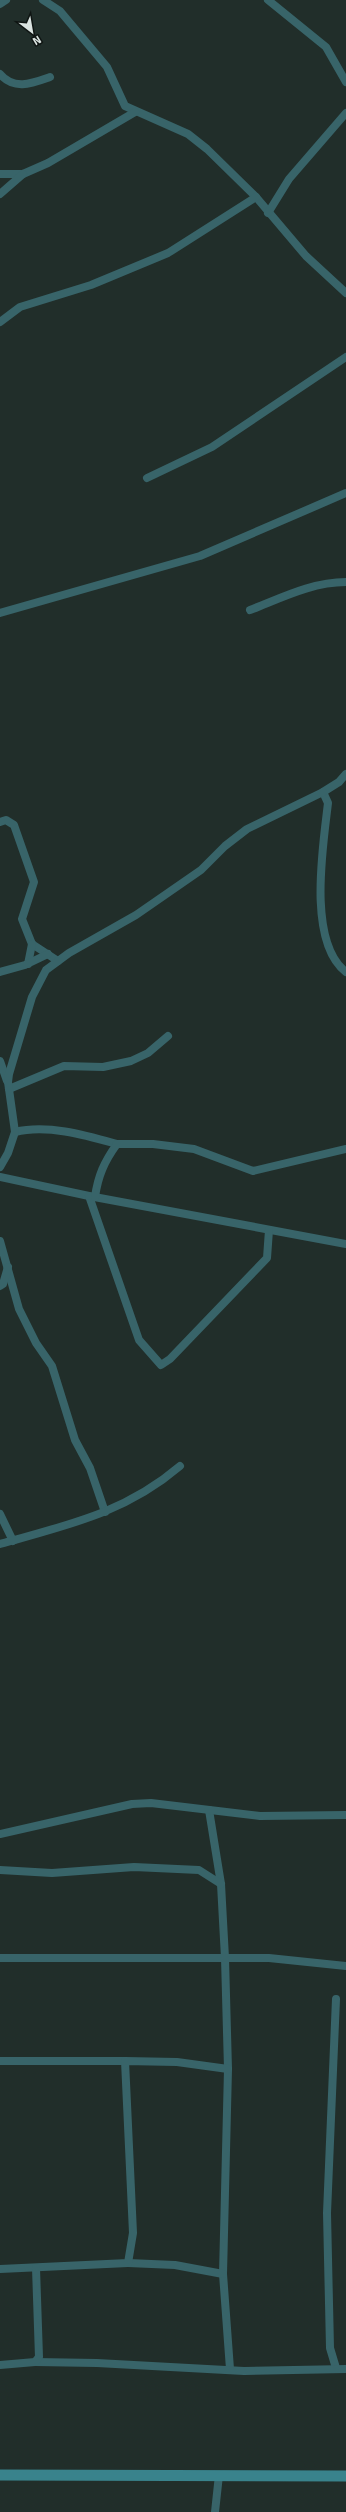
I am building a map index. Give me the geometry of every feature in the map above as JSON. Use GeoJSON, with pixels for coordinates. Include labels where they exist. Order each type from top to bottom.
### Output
{"type":"FeatureCollection","features":[{"type":"Feature","properties":{"kind":"street"},"geometry":{"type":"LineString","coordinates":[[0,4],[6,0]]}},
{"type":"Feature","properties":{"kind":"street"},"geometry":{"type":"LineString","coordinates":[[43,0],[60,11],[102,61],[125,106],[135,112],[188,134],[206,149],[256,197],[306,256],[346,293]]}},
{"type":"Feature","properties":{"kind":"street"},"geometry":{"type":"LineString","coordinates":[[268,0],[326,48],[346,82]]}},
{"type":"Feature","properties":{"kind":"street"},"geometry":{"type":"LineString","coordinates":[[2,79],[15,84],[28,85],[50,77]]}},
{"type":"Feature","properties":{"kind":"street"},"geometry":{"type":"LineString","coordinates":[[0,194],[23,174],[48,163],[135,112]]}},
{"type":"Feature","properties":{"kind":"street"},"geometry":{"type":"LineString","coordinates":[[268,213],[289,179],[346,113]]}},
{"type":"Feature","properties":{"kind":"street"},"geometry":{"type":"LineString","coordinates":[[0,174],[23,174]]}},
{"type":"Feature","properties":{"kind":"street"},"geometry":{"type":"LineString","coordinates":[[0,322],[20,307],[91,286],[168,254],[256,197]]}},
{"type":"Feature","properties":{"kind":"street"},"geometry":{"type":"LineString","coordinates":[[147,478],[212,447],[346,357]]}},
{"type":"Feature","properties":{"kind":"street"},"geometry":{"type":"LineString","coordinates":[[0,613],[200,556],[346,493]]}},
{"type":"Feature","properties":{"kind":"street"},"geometry":{"type":"LineString","coordinates":[[250,610],[299,590],[330,582],[346,582]]}},
{"type":"Feature","properties":{"kind":"street"},"geometry":{"type":"LineString","coordinates":[[8,1086],[35,988],[46,970],[136,915],[201,870],[225,846],[248,829],[323,792],[339,782],[346,774]]}},
{"type":"Feature","properties":{"kind":"street"},"geometry":{"type":"LineString","coordinates":[[323,792],[328,803],[320,900],[330,951],[346,972]]}},
{"type":"Feature","properties":{"kind":"street"},"geometry":{"type":"LineString","coordinates":[[0,822],[6,820],[14,825],[34,882],[22,919],[32,944],[28,964]]}},
{"type":"Feature","properties":{"kind":"street"},"geometry":{"type":"LineString","coordinates":[[32,944],[58,962]]}},
{"type":"Feature","properties":{"kind":"street"},"geometry":{"type":"LineString","coordinates":[[0,972],[28,964],[48,954]]}},
{"type":"Feature","properties":{"kind":"street"},"geometry":{"type":"LineString","coordinates":[[8,1086],[64,1066],[104,1067],[131,1061],[148,1053],[168,1036]]}},
{"type":"Feature","properties":{"kind":"street"},"geometry":{"type":"LineString","coordinates":[[0,1062],[8,1086],[15,1132],[8,1153],[0,1167]]}},
{"type":"Feature","properties":{"kind":"street"},"geometry":{"type":"LineString","coordinates":[[15,1132],[26,1129],[81,1134],[117,1144],[153,1144],[194,1149],[253,1171],[346,1149]]}},
{"type":"Feature","properties":{"kind":"street"},"geometry":{"type":"LineString","coordinates":[[117,1144],[103,1164],[97,1178],[92,1197],[139,1340],[161,1365],[170,1359],[268,1258],[269,1230]]}},
{"type":"Feature","properties":{"kind":"street"},"geometry":{"type":"LineString","coordinates":[[0,1177],[92,1197],[346,1244]]}},
{"type":"Feature","properties":{"kind":"street"},"geometry":{"type":"LineString","coordinates":[[0,1241],[20,1309],[36,1343],[52,1366],[74,1440],[90,1468],[105,1512]]}},
{"type":"Feature","properties":{"kind":"street"},"geometry":{"type":"LineString","coordinates":[[0,1286],[3,1284],[8,1266]]}},
{"type":"Feature","properties":{"kind":"street"},"geometry":{"type":"LineString","coordinates":[[0,1544],[52,1532],[105,1512],[159,1484],[180,1466]]}},
{"type":"Feature","properties":{"kind":"street"},"geometry":{"type":"LineString","coordinates":[[0,1514],[13,1541]]}},
{"type":"Feature","properties":{"kind":"street"},"geometry":{"type":"LineString","coordinates":[[0,1834],[132,1804],[150,1804],[260,1816],[346,1815]]}},
{"type":"Feature","properties":{"kind":"street"},"geometry":{"type":"LineString","coordinates":[[209,1810],[221,1884],[225,1958],[228,2069],[223,2274],[230,2369]]}},
{"type":"Feature","properties":{"kind":"street"},"geometry":{"type":"LineString","coordinates":[[0,1870],[52,1873],[134,1866],[199,1870],[221,1884]]}},
{"type":"Feature","properties":{"kind":"street"},"geometry":{"type":"LineString","coordinates":[[0,1958],[269,1958],[346,1966]]}},
{"type":"Feature","properties":{"kind":"street"},"geometry":{"type":"LineString","coordinates":[[336,1999],[327,2213],[330,2348],[336,2368]]}},
{"type":"Feature","properties":{"kind":"street"},"geometry":{"type":"LineString","coordinates":[[0,2060],[177,2062],[228,2069]]}},
{"type":"Feature","properties":{"kind":"street"},"geometry":{"type":"LineString","coordinates":[[125,2061],[133,2233],[128,2263]]}},
{"type":"Feature","properties":{"kind":"street"},"geometry":{"type":"LineString","coordinates":[[0,2269],[128,2263],[175,2265],[223,2274]]}},
{"type":"Feature","properties":{"kind":"street"},"geometry":{"type":"LineString","coordinates":[[35,2362],[39,2358],[36,2268]]}},
{"type":"Feature","properties":{"kind":"street"},"geometry":{"type":"LineString","coordinates":[[0,2365],[35,2362],[97,2363],[230,2369],[346,2369]]}},
{"type":"Feature","properties":{"kind":"street"},"geometry":{"type":"LineString","coordinates":[[0,2475],[346,2476]]}},
{"type":"Feature","properties":{"kind":"street"},"geometry":{"type":"LineString","coordinates":[[215,2512],[219,2475]]}}]}
